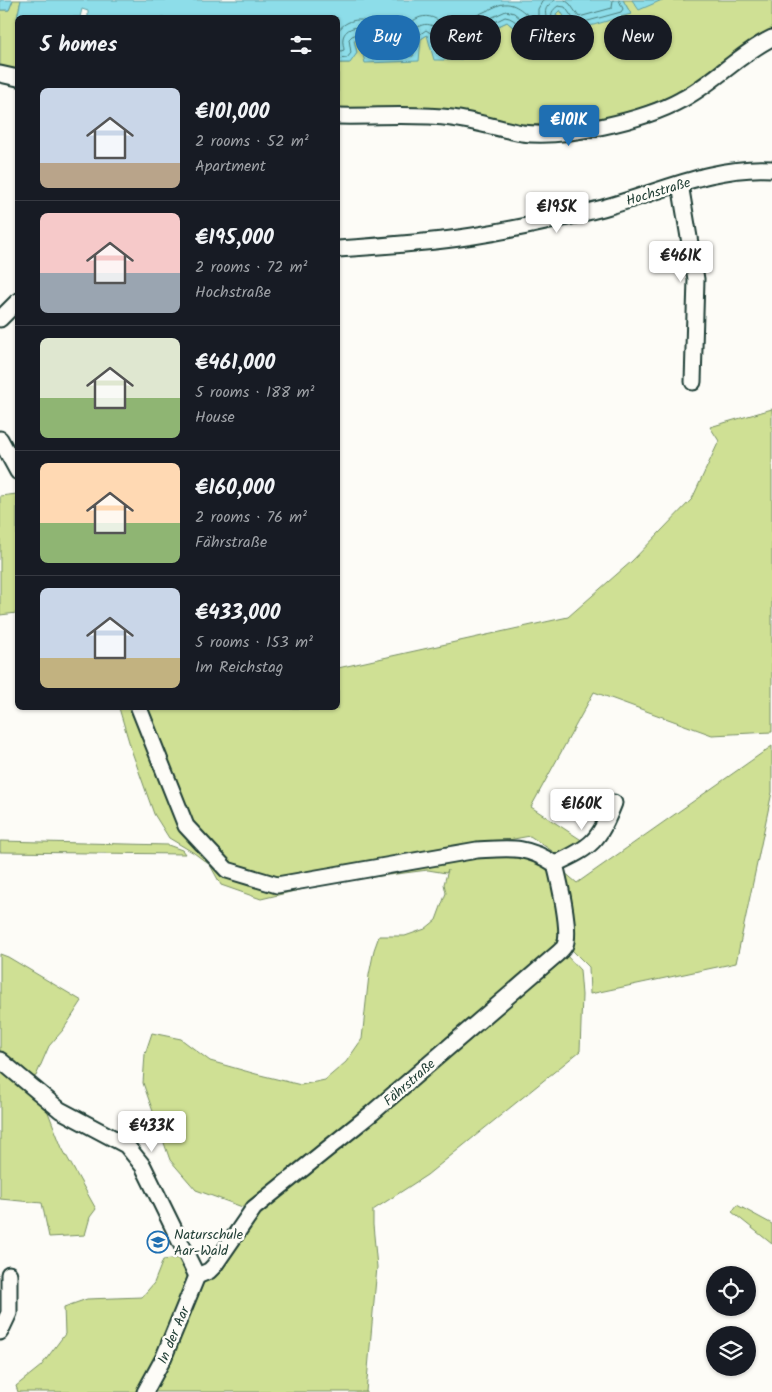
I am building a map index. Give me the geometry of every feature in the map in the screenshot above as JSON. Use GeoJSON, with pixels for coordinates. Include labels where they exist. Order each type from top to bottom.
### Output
{"type":"FeatureCollection","features":[{"type":"Feature","properties":{"kind":"street"},"geometry":{"type":"LineString","coordinates":[[340,116],[434,116],[537,134],[584,130],[618,122],[682,100],[749,51],[772,38]]}},
{"type":"Feature","properties":{"kind":"street"},"geometry":{"type":"LineString","coordinates":[[0,74],[15,77]]}},
{"type":"Feature","properties":{"kind":"street","name":"Hochstraße"},"geometry":{"type":"LineString","coordinates":[[340,249],[476,236],[603,208],[680,184],[739,170],[772,170]]}},
{"type":"Feature","properties":{"kind":"street"},"geometry":{"type":"LineString","coordinates":[[680,184],[696,279],[693,382]]}},
{"type":"Feature","properties":{"kind":"street"},"geometry":{"type":"LineString","coordinates":[[0,319],[15,304]]}},
{"type":"Feature","properties":{"kind":"street"},"geometry":{"type":"LineString","coordinates":[[0,439],[15,466]]}},
{"type":"Feature","properties":{"kind":"street"},"geometry":{"type":"LineString","coordinates":[[140,710],[186,826],[227,870],[277,885],[477,850],[509,848],[539,854],[555,864],[588,846],[597,837],[614,803]]}},
{"type":"Feature","properties":{"kind":"street","name":"Fährstraße"},"geometry":{"type":"LineString","coordinates":[[197,1276],[209,1271],[214,1266],[254,1208],[372,1113],[548,963],[565,945],[564,904],[555,864]]}},
{"type":"Feature","properties":{"kind":"street"},"geometry":{"type":"LineString","coordinates":[[0,1060],[60,1110],[126,1145],[143,1166],[197,1276]]}},
{"type":"Feature","properties":{"kind":"street"},"geometry":{"type":"LineString","coordinates":[[0,1332],[9,1313],[9,1274]]}},
{"type":"Feature","properties":{"kind":"street","name":"In der Aar"},"geometry":{"type":"LineString","coordinates":[[145,1392],[163,1359],[197,1276]]}},
{"type":"Feature","properties":{"kind":"green space"},"geometry":{"type":"Polygon","coordinates":[[[13,0],[21,0],[18,15],[15,15],[15,72],[0,69],[0,10],[9,10],[13,0]]]}},
{"type":"Feature","properties":{"kind":"green space"},"geometry":{"type":"Polygon","coordinates":[[[623,0],[772,0],[772,30],[695,87],[619,116],[532,125],[454,117],[340,113],[340,63],[349,63],[355,56],[355,60],[420,60],[420,39],[427,35],[430,37],[430,60],[501,60],[501,25],[507,22],[511,25],[511,60],[594,60],[594,15],[557,15],[556,13],[560,10],[631,14],[623,0]]]}},
{"type":"Feature","properties":{"kind":"green space"},"geometry":{"type":"Polygon","coordinates":[[[772,409],[772,732],[712,735],[594,692],[531,807],[586,843],[564,859],[530,836],[277,883],[227,869],[187,824],[143,710],[340,710],[340,668],[568,617],[632,561],[692,499],[719,441],[710,427],[772,409]]]}},
{"type":"Feature","properties":{"kind":"green space"},"geometry":{"type":"Polygon","coordinates":[[[15,494],[15,613],[0,615],[0,496],[15,494]]]}},
{"type":"Feature","properties":{"kind":"green space"},"geometry":{"type":"Polygon","coordinates":[[[120,710],[137,710],[186,828],[225,871],[278,887],[526,847],[557,866],[577,883],[772,746],[772,792],[736,963],[590,994],[589,967],[571,949],[566,955],[580,970],[582,995],[580,1051],[427,1175],[373,1210],[377,1267],[366,1392],[150,1392],[197,1291],[256,1212],[196,1190],[170,1160],[143,1083],[145,1054],[152,1033],[181,1039],[210,1061],[256,1074],[301,1085],[325,1080],[346,1062],[362,1039],[369,975],[379,936],[405,936],[425,929],[436,920],[446,893],[444,884],[448,870],[446,873],[428,870],[333,882],[261,899],[221,885],[210,865],[169,838],[154,814],[120,710]]]}},
{"type":"Feature","properties":{"kind":"green space"},"geometry":{"type":"Polygon","coordinates":[[[0,841],[168,845],[182,850],[185,854],[0,852],[0,841]]]}},
{"type":"Feature","properties":{"kind":"green space"},"geometry":{"type":"Polygon","coordinates":[[[0,954],[82,1001],[63,1030],[49,1046],[36,1076],[29,1078],[0,1056],[0,954]]]}},
{"type":"Feature","properties":{"kind":"green space"},"geometry":{"type":"Polygon","coordinates":[[[0,1068],[46,1107],[62,1148],[96,1209],[90,1217],[85,1235],[49,1237],[42,1203],[0,1199],[0,1068]]]}},
{"type":"Feature","properties":{"kind":"green space"},"geometry":{"type":"Polygon","coordinates":[[[737,1205],[772,1224],[772,1244],[732,1212],[737,1205]]]}},
{"type":"Feature","properties":{"kind":"green space"},"geometry":{"type":"Polygon","coordinates":[[[179,1258],[187,1262],[192,1276],[141,1392],[18,1392],[16,1386],[41,1366],[65,1334],[64,1307],[87,1299],[142,1297],[154,1283],[163,1260],[179,1258]]]}},
{"type":"Feature","properties":{"kind":"water"},"geometry":{"type":"Polygon","coordinates":[[[0,0],[13,0],[9,10],[0,10],[0,0]]]}},
{"type":"Feature","properties":{"kind":"water"},"geometry":{"type":"Polygon","coordinates":[[[21,0],[623,0],[631,14],[604,15],[604,22],[594,25],[594,15],[563,15],[560,10],[556,15],[511,15],[511,25],[507,22],[501,25],[501,15],[430,15],[430,46],[427,35],[421,39],[420,50],[420,15],[355,15],[355,56],[350,63],[340,63],[340,15],[88,15],[88,11],[82,9],[80,15],[18,15],[21,0]]]}},
{"type":"Feature","properties":{"kind":"water"},"geometry":{"type":"Polygon","coordinates":[[[632,0],[662,0],[639,10],[632,0]]]}},
{"type":"Feature","properties":{"kind":"water"},"geometry":{"type":"Polygon","coordinates":[[[364,60],[419,60],[419,61],[365,63],[364,60]]]}},
{"type":"Feature","properties":{"kind":"place","name":"Naturschule Aar-Wald"},"geometry":{"type":"Point","coordinates":[158,1242]}}]}
